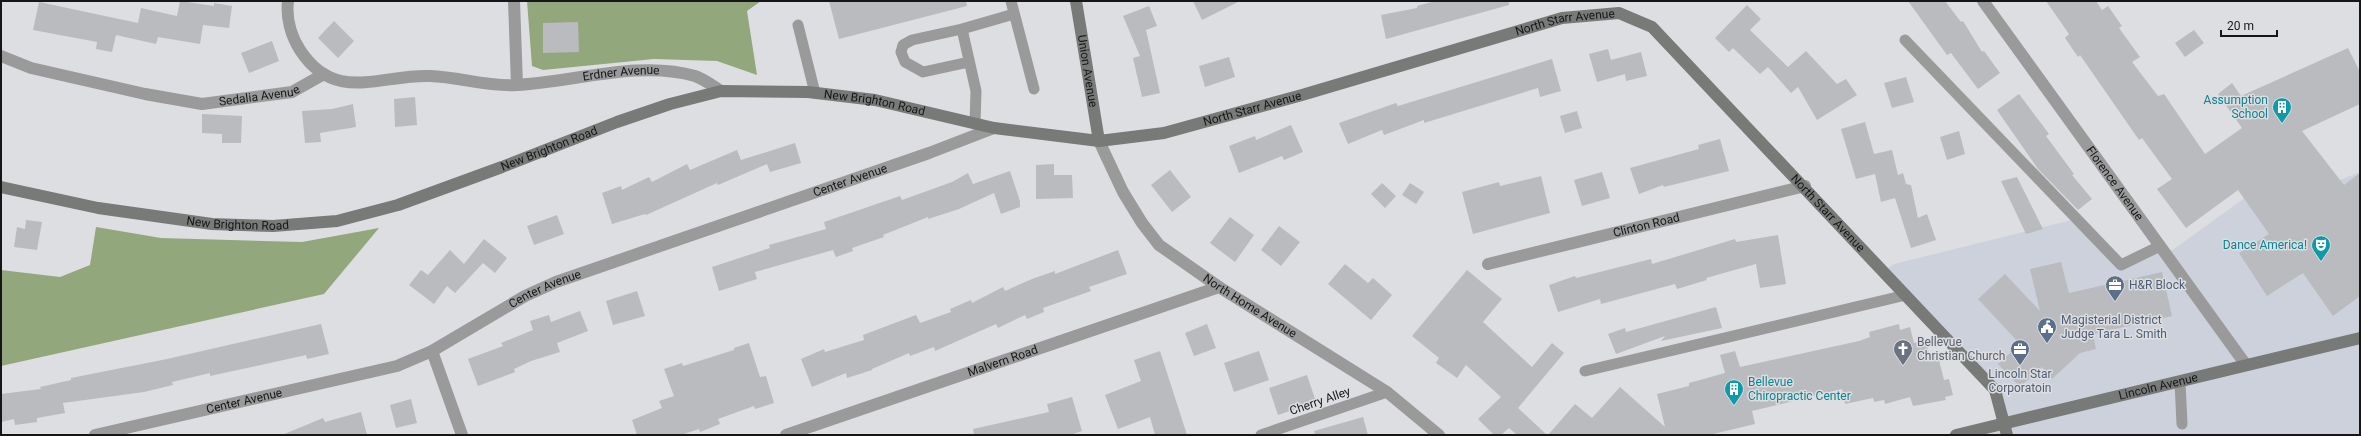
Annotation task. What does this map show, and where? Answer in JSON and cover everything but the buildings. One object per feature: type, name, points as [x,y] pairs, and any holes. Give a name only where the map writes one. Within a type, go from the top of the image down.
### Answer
[{"type":"street","points":[[285,2],[289,22],[297,46],[313,66],[324,74],[343,81],[363,84],[429,76],[488,85],[517,85],[514,1]]},
{"type":"street","name":"Union Avenue","points":[[1076,1],[1098,141]]},
{"type":"street","name":"Florence Avenue","points":[[1983,1],[2246,365]]},
{"type":"street","name":"North Starr Avenue","points":[[1098,141],[1164,133],[1310,93],[1562,18],[1619,13],[1652,27],[1805,186],[1906,294],[1995,390],[2006,429]]},
{"type":"street","name":"Sedalia Avenue","points":[[1,56],[31,68],[145,94],[202,104],[292,92],[324,74]]},
{"type":"street","name":"Erdner Avenue","points":[[517,85],[647,71],[675,72],[696,76],[721,90]]},
{"type":"street","name":"New Brighton Road","points":[[1,187],[98,208],[212,224],[272,226],[337,221],[398,205],[502,168],[617,122],[670,104],[721,90],[815,93],[875,100],[994,128],[1098,141]]},
{"type":"street","name":"Center Avenue","points":[[95,435],[397,366],[432,351],[525,296],[556,282],[899,164],[994,128]]},
{"type":"street","name":"North Home Avenue","points":[[1098,141],[1123,192],[1142,223],[1159,245],[1219,287],[1387,392],[1439,435]]},
{"type":"street","name":"Clinton Road","points":[[1488,264],[1805,186]]},
{"type":"street","name":"Malvern Road","points":[[786,435],[1219,287]]},
{"type":"street","name":"Lincoln Avenue","points":[[1956,435],[2006,429],[2246,365],[2360,338]]},
{"type":"street","points":[[432,351],[462,435]]},
{"type":"lane","points":[[1011,1],[1034,89]]},
{"type":"lane","points":[[969,62],[923,72],[905,62],[901,52],[903,45],[912,40],[962,29],[1014,14]]},
{"type":"lane","points":[[798,26],[815,93]]},
{"type":"lane","points":[[962,29],[976,91],[975,124]]},
{"type":"lane","points":[[1905,40],[2121,266],[2160,246]]},
{"type":"lane","points":[[1585,371],[1906,294]]},
{"type":"lane","points":[[2180,382],[2182,424]]},
{"type":"lane","name":"Cherry Alley","points":[[1262,435],[1387,392]]},
{"type":"shaded area","points":[[2296,161],[2330,184],[2360,172],[2360,435],[1956,435],[2004,424],[1995,390],[1884,271],[1894,264],[2076,219],[2121,265],[2160,246],[2167,254]]},
{"type":"green space","points":[[527,1],[761,1],[747,11],[757,75],[717,61],[654,59],[543,70],[532,66]]},
{"type":"green space","points":[[96,227],[161,238],[302,242],[379,228],[324,294],[1,366],[1,270],[60,277],[90,265]]},
{"type":"place","name":"Assumption School","points":[[2282,124]]},
{"type":"place","name":"Dance America!","points":[[2321,262]]},
{"type":"place","name":"H&R Block","points":[[2115,302]]},
{"type":"place","name":"Magisterial District Judge Tara L. Smith","points":[[2047,344]]},
{"type":"place","name":"Bellevue Christian Church","points":[[1903,366]]},
{"type":"place","name":"Lincoln Star Corporatoin","points":[[2020,366]]},
{"type":"place","name":"Bellevue Chiropractic Center","points":[[1734,406]]}]
